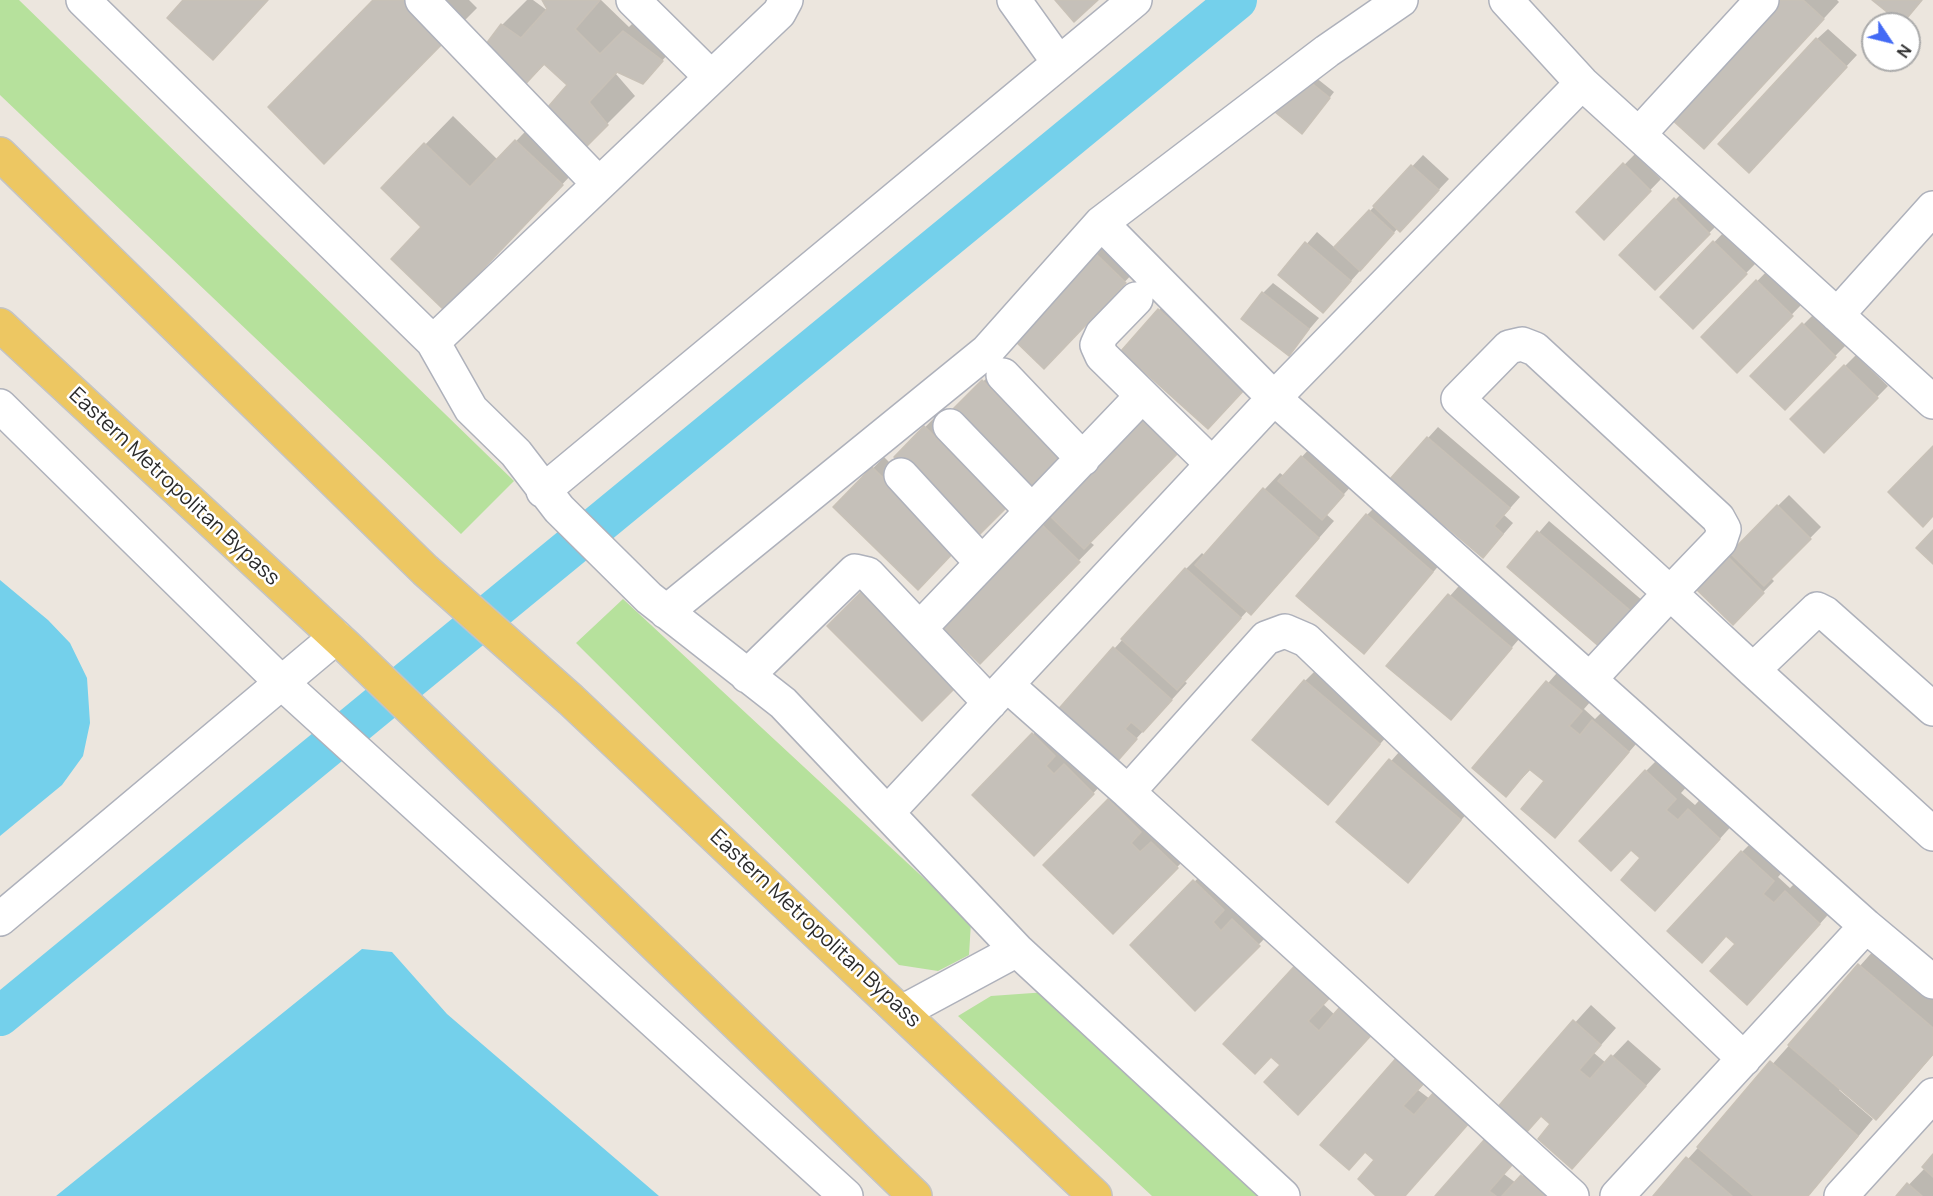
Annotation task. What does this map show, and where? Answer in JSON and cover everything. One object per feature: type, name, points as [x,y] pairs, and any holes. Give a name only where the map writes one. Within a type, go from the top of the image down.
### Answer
[{"type":"main road","name":"Eastern Metropolitan Bypass","points":[[0,154],[425,570],[571,700],[1095,1196]]},
{"type":"main road","name":"Eastern Metropolitan Bypass","points":[[0,325],[342,643],[915,1196]]},
{"type":"street","points":[[83,0],[433,342],[471,409],[516,453],[551,500],[657,605],[783,703],[1017,950],[1283,1196]]},
{"type":"street","points":[[422,0],[598,183]]},
{"type":"street","points":[[633,0],[711,77]]},
{"type":"street","points":[[433,342],[779,13],[786,0]]},
{"type":"street","points":[[1014,0],[1059,63]]},
{"type":"street","points":[[551,500],[1135,0]]},
{"type":"street","points":[[657,605],[987,351],[1101,224],[1327,51],[1401,0]]},
{"type":"street","points":[[1506,0],[1582,83],[1933,402]]},
{"type":"street","points":[[1639,134],[1762,0]]},
{"type":"street","points":[[888,812],[1211,463],[1582,83]]},
{"type":"street","points":[[1837,315],[1933,208]]},
{"type":"street","points":[[1101,224],[1274,398],[1866,927],[1933,982]]},
{"type":"street","points":[[1136,299],[1102,334],[1097,345],[1102,356],[1141,397],[1211,463]]},
{"type":"street","points":[[1590,679],[1670,593],[1719,541],[1724,529],[1718,518],[1535,349],[1522,344],[1509,347],[1458,399],[1670,593],[1753,670],[1933,834]]},
{"type":"street","points":[[1003,375],[1083,459]]},
{"type":"street","points":[[920,628],[1141,397]]},
{"type":"street","points":[[0,406],[283,684],[846,1196]]},
{"type":"street","points":[[950,426],[1032,511]]},
{"type":"street","points":[[901,475],[982,563]]},
{"type":"street","points":[[747,676],[855,571],[868,574],[920,628],[999,694],[1128,792],[1572,1196]]},
{"type":"street","points":[[1753,670],[1817,609],[1825,613],[1933,709]]},
{"type":"street","points":[[1128,792],[1266,638],[1285,632],[1306,640],[1744,1059]]},
{"type":"street","points":[[0,919],[283,684],[342,643]]},
{"type":"street","points":[[1617,1196],[1866,927]]},
{"type":"street","points":[[902,1012],[1017,950]]},
{"type":"street","points":[[1841,1196],[1933,1095]]},
{"type":"green space","points":[[0,0],[19,0],[514,481],[461,534],[0,95]]},
{"type":"green space","points":[[623,599],[971,922],[969,955],[938,971],[899,965],[576,643]]},
{"type":"green space","points":[[1047,992],[1261,1196],[1152,1196],[958,1016],[991,996]]},
{"type":"water","points":[[0,580],[48,620],[70,643],[87,678],[90,723],[83,756],[62,785],[0,836]]},
{"type":"water","points":[[362,949],[392,952],[447,1014],[659,1196],[56,1196]]},
{"type":"building","points":[[183,0],[268,0],[213,60],[167,18]]},
{"type":"building","points":[[373,0],[414,0],[450,36],[324,164],[268,107]]},
{"type":"building","points":[[542,0],[600,0],[575,29],[600,54],[623,31],[663,61],[643,84],[617,72],[589,102],[608,125],[583,150],[548,107],[567,85],[544,64],[519,91],[483,48],[501,24],[521,38],[547,9]]},
{"type":"building","points":[[1055,0],[1098,0],[1074,22]]},
{"type":"building","points":[[1777,0],[1803,0],[1824,19],[1704,149],[1669,117]]},
{"type":"building","points":[[1872,0],[1922,0],[1912,12],[1887,12]]},
{"type":"building","points":[[1816,38],[1847,67],[1749,173],[1718,144]]},
{"type":"building","points":[[1304,77],[1330,98],[1302,134],[1275,112]]},
{"type":"building","points":[[515,140],[563,185],[444,310],[391,259],[421,227],[381,188],[424,143],[470,187]]},
{"type":"building","points":[[1623,163],[1651,191],[1604,240],[1576,212]]},
{"type":"building","points":[[1411,165],[1439,190],[1400,232],[1373,206]]},
{"type":"building","points":[[1674,198],[1710,234],[1655,290],[1619,255]]},
{"type":"building","points":[[1369,210],[1394,233],[1360,271],[1334,247]]},
{"type":"building","points":[[1713,241],[1747,274],[1693,329],[1660,297]]},
{"type":"building","points":[[1305,242],[1351,281],[1323,313],[1278,275]]},
{"type":"building","points":[[1093,251],[1126,283],[1044,369],[1011,337]]},
{"type":"building","points":[[1756,280],[1793,316],[1737,373],[1701,337]]},
{"type":"building","points":[[1262,292],[1309,329],[1289,356],[1241,319]]},
{"type":"building","points":[[1158,309],[1246,388],[1208,429],[1121,351]]},
{"type":"building","points":[[1802,323],[1836,357],[1785,410],[1750,376]]},
{"type":"building","points":[[1844,365],[1878,398],[1824,453],[1790,419]]},
{"type":"building","points":[[982,380],[1060,458],[1028,490],[950,412]]},
{"type":"building","points":[[1142,411],[1181,450],[1084,549],[1045,511]]},
{"type":"building","points":[[924,426],[1007,507],[976,538],[894,457]]},
{"type":"building","points":[[1427,437],[1510,508],[1494,526],[1503,534],[1483,558],[1390,479]]},
{"type":"building","points":[[1933,446],[1933,516],[1923,527],[1888,492]]},
{"type":"building","points":[[1301,456],[1344,495],[1322,520],[1278,481]]},
{"type":"building","points":[[872,467],[956,550],[918,590],[833,507]]},
{"type":"building","points":[[1263,488],[1319,538],[1251,615],[1195,565]]},
{"type":"building","points":[[1777,505],[1811,539],[1764,586],[1730,553]]},
{"type":"building","points":[[1366,514],[1433,572],[1364,654],[1296,596]]},
{"type":"building","points":[[1038,521],[1080,562],[980,664],[938,623]]},
{"type":"building","points":[[1933,530],[1933,564],[1916,548]]},
{"type":"building","points":[[1537,531],[1633,613],[1602,649],[1507,567]]},
{"type":"building","points":[[1726,555],[1764,593],[1733,625],[1695,588]]},
{"type":"building","points":[[1185,568],[1241,618],[1177,690],[1121,639]]},
{"type":"building","points":[[864,589],[959,684],[922,721],[827,626]]},
{"type":"building","points":[[1448,594],[1512,648],[1451,720],[1386,666]]},
{"type":"building","points":[[1113,647],[1172,700],[1143,732],[1131,722],[1125,729],[1137,739],[1114,765],[1055,713]]},
{"type":"building","points":[[1304,680],[1380,744],[1328,805],[1252,740]]},
{"type":"building","points":[[1546,681],[1582,711],[1569,726],[1580,735],[1592,720],[1629,752],[1555,838],[1521,809],[1544,781],[1529,769],[1506,797],[1472,768]]},
{"type":"building","points":[[1032,733],[1055,756],[1046,766],[1054,774],[1064,764],[1094,794],[1034,856],[972,795]]},
{"type":"building","points":[[1389,759],[1461,820],[1408,883],[1336,822]]},
{"type":"building","points":[[1645,770],[1676,799],[1666,810],[1678,820],[1688,809],[1720,839],[1655,911],[1621,880],[1640,858],[1631,850],[1611,871],[1579,841]]},
{"type":"building","points":[[1108,799],[1141,832],[1131,843],[1140,852],[1151,842],[1178,868],[1113,934],[1043,865]]},
{"type":"building","points":[[1741,851],[1774,881],[1763,894],[1774,903],[1785,891],[1820,924],[1747,1005],[1710,971],[1735,944],[1726,936],[1702,963],[1667,931]]},
{"type":"building","points":[[1193,880],[1224,910],[1213,922],[1221,931],[1232,919],[1260,946],[1195,1011],[1130,945]]},
{"type":"building","points":[[1301,959],[1336,991],[1308,1021],[1319,1031],[1346,1000],[1377,1029],[1298,1115],[1264,1082],[1280,1065],[1271,1057],[1255,1074],[1223,1044]]},
{"type":"building","points":[[1858,964],[1933,1028],[1933,1054],[1876,1120],[1788,1045]]},
{"type":"building","points":[[1573,1020],[1601,1045],[1579,1070],[1590,1079],[1611,1055],[1646,1086],[1572,1169],[1538,1139],[1550,1124],[1541,1116],[1525,1134],[1496,1109]]},
{"type":"building","points":[[1398,1056],[1426,1081],[1403,1106],[1414,1115],[1435,1091],[1470,1122],[1405,1196],[1376,1196],[1358,1179],[1374,1160],[1365,1152],[1349,1170],[1320,1145]]},
{"type":"building","points":[[1770,1061],[1858,1136],[1808,1196],[1754,1196],[1697,1147]]},
{"type":"building","points":[[1484,1140],[1512,1165],[1489,1191],[1496,1196],[1435,1196]]},
{"type":"building","points":[[1933,1154],[1933,1177],[1922,1167]]},
{"type":"building","points":[[1686,1157],[1732,1196],[1653,1196]]},
{"type":"building","points":[[1521,1175],[1545,1196],[1502,1196]]},
{"type":"building","points":[[1907,1183],[1922,1196],[1896,1196]]},
{"type":"waterway","points":[[0,1016],[1237,0]]}]
